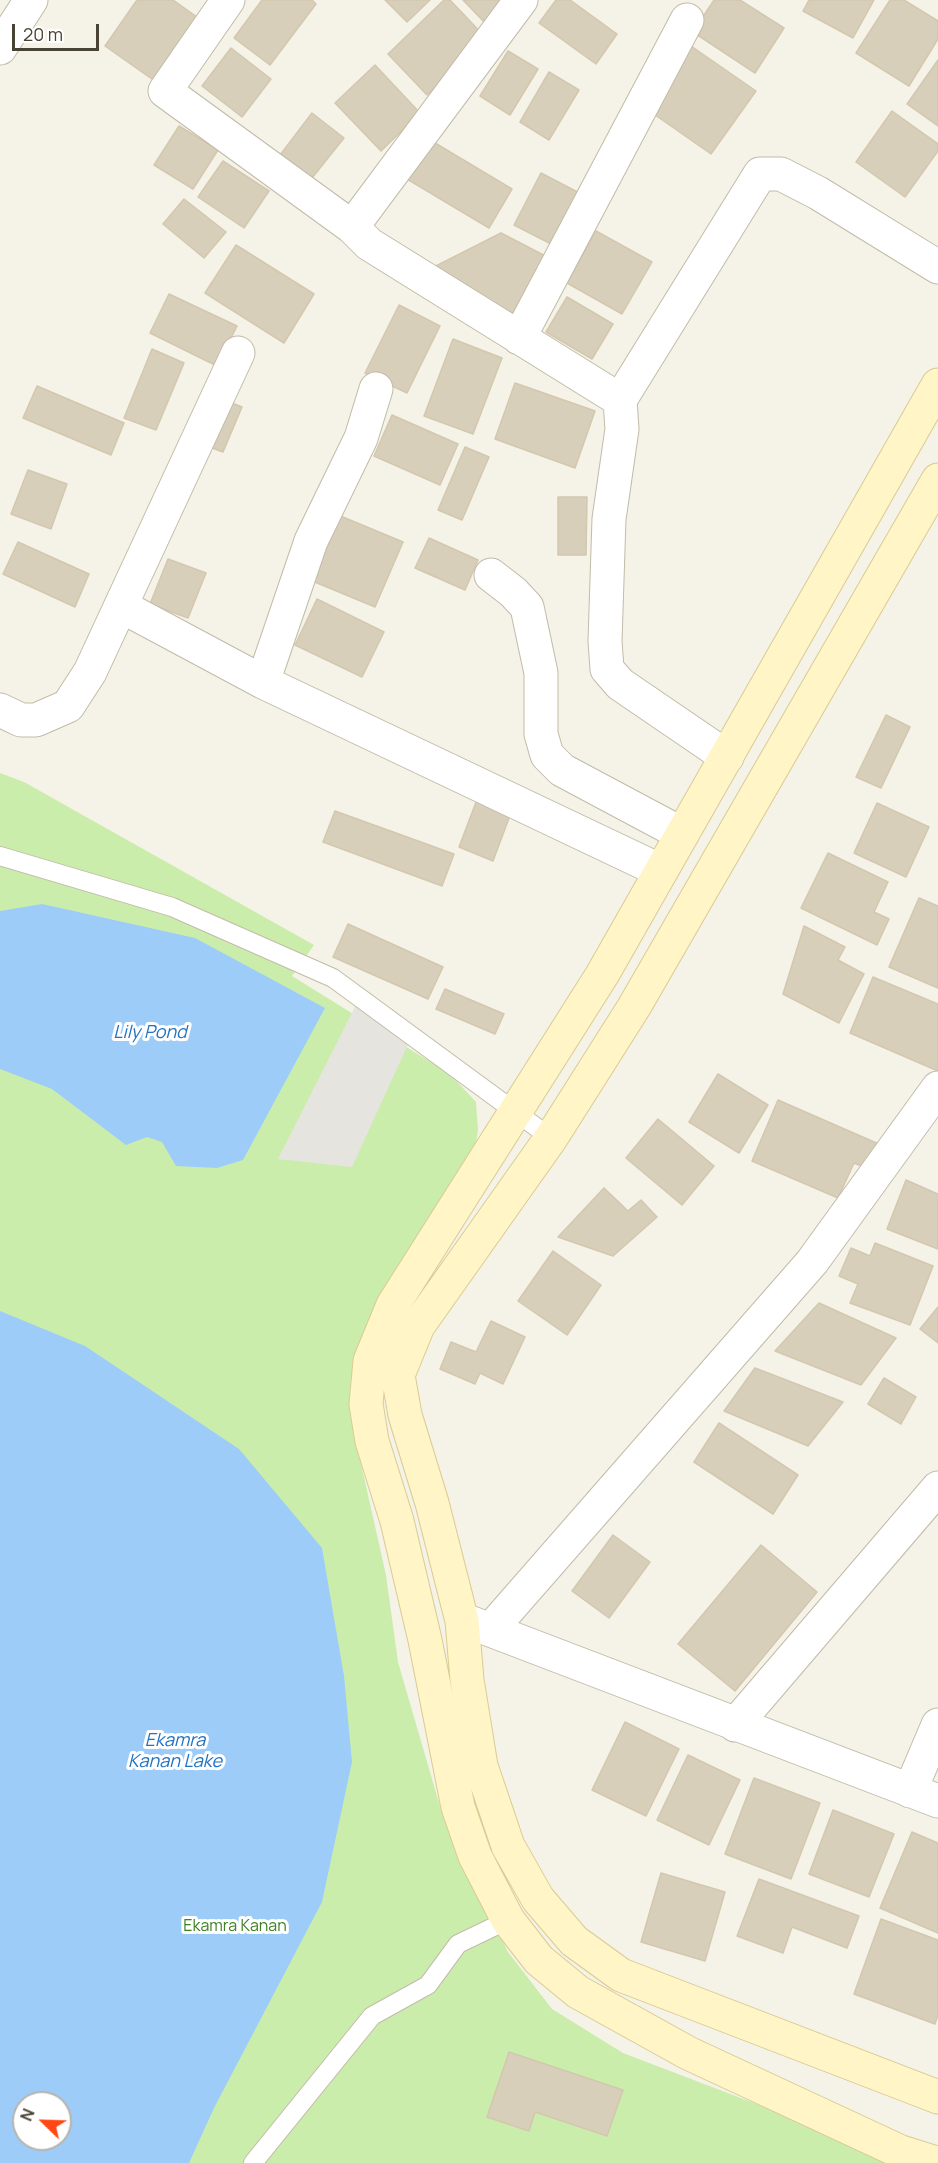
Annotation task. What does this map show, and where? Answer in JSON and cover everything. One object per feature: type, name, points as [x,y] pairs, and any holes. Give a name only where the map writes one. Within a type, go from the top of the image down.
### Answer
[{"type":"street","points":[[0,48],[31,0]]},
{"type":"street","points":[[228,0],[165,91],[352,227],[369,244],[620,400]]},
{"type":"street","points":[[352,227],[521,0]]},
{"type":"street","points":[[519,338],[687,20]]},
{"type":"street","points":[[727,757],[620,684],[607,669],[605,641],[609,519],[622,429],[620,400],[760,174],[781,174],[818,193],[938,267]]},
{"type":"street","points":[[0,710],[21,720],[36,720],[68,706],[90,672],[238,353]]},
{"type":"street","points":[[936,2163],[901,2152],[688,2053],[578,1992],[539,1960],[508,1920],[475,1856],[458,1808],[425,1640],[398,1521],[372,1442],[366,1404],[370,1360],[393,1305],[602,975],[938,385]]},
{"type":"street","points":[[263,682],[311,542],[361,438],[376,389]]},
{"type":"street","points":[[938,480],[634,1007],[551,1138],[418,1326],[398,1375],[405,1415],[432,1503],[477,1624],[476,1734],[481,1767],[508,1846],[538,1899],[574,1941],[621,1975],[938,2097]]},
{"type":"street","points":[[491,575],[513,592],[527,607],[541,673],[541,734],[547,755],[562,770],[682,834]]},
{"type":"street","points":[[121,606],[263,682],[661,871]]},
{"type":"street","points":[[477,1624],[812,1262],[938,1088]]},
{"type":"street","points":[[735,1725],[938,1488]]},
{"type":"street","points":[[477,1624],[924,1796],[938,1725]]},
{"type":"lane","points":[[0,856],[172,907],[333,978],[551,1138]]},
{"type":"lane","points":[[253,2163],[372,2016],[428,1985],[458,1944],[508,1920]]},
{"type":"green space","name":"Ekamra Kanan","points":[[0,773],[24,782],[314,945],[292,976],[450,1074],[476,1102],[478,1129],[473,1165],[425,1270],[357,1446],[386,1575],[398,1662],[441,1810],[508,1952],[552,2009],[623,2053],[911,2163],[0,2163]]},
{"type":"shaded area","points":[[358,1001],[409,1042],[352,1167],[278,1159]]},
{"type":"water","name":"Lily Pond","points":[[42,904],[195,938],[325,1008],[243,1160],[217,1168],[176,1166],[162,1142],[147,1137],[126,1145],[52,1089],[0,1069],[0,911]]},
{"type":"water","name":"Ekamra Kanan Lake","points":[[0,1311],[85,1346],[239,1449],[322,1548],[344,1676],[352,1762],[322,1902],[214,2108],[189,2163],[0,2163]]},
{"type":"building","points":[[137,0],[173,0],[204,22],[159,84],[105,46]]},
{"type":"building","points":[[262,0],[312,0],[316,4],[270,65],[234,38]]},
{"type":"building","points":[[385,0],[430,0],[407,22]]},
{"type":"building","points":[[444,0],[450,0],[486,38],[427,95],[388,54]]},
{"type":"building","points":[[463,0],[511,0],[486,24]]},
{"type":"building","points":[[556,0],[570,0],[617,34],[596,64],[539,23]]},
{"type":"building","points":[[714,0],[740,0],[784,28],[755,73],[693,32]]},
{"type":"building","points":[[809,0],[874,0],[853,38],[803,11]]},
{"type":"building","points":[[890,0],[904,0],[938,21],[938,39],[909,86],[856,53]]},
{"type":"building","points":[[691,46],[756,91],[711,154],[648,110]]},
{"type":"building","points":[[231,48],[271,79],[242,117],[202,86]]},
{"type":"building","points":[[508,51],[538,69],[510,115],[480,96]]},
{"type":"building","points":[[938,60],[938,126],[907,104]]},
{"type":"building","points":[[375,65],[420,113],[381,151],[335,103]]},
{"type":"building","points":[[549,72],[579,90],[549,140],[520,122]]},
{"type":"building","points":[[892,111],[938,144],[938,151],[905,197],[856,162]]},
{"type":"building","points":[[312,113],[344,138],[308,183],[277,159]]},
{"type":"building","points":[[179,126],[218,150],[193,189],[154,165]]},
{"type":"building","points":[[430,140],[512,189],[489,228],[407,179]]},
{"type":"building","points":[[223,161],[269,191],[244,228],[198,197]]},
{"type":"building","points":[[541,173],[587,197],[559,248],[514,225]]},
{"type":"building","points":[[184,199],[226,232],[204,258],[163,224]]},
{"type":"building","points":[[596,231],[652,262],[622,314],[567,283]]},
{"type":"building","points":[[501,233],[555,261],[519,323],[430,269]]},
{"type":"building","points":[[236,245],[314,294],[284,343],[205,293]]},
{"type":"building","points":[[169,294],[237,326],[217,366],[150,333]]},
{"type":"building","points":[[567,297],[613,324],[592,359],[546,332]]},
{"type":"building","points":[[399,305],[440,326],[407,393],[365,373]]},
{"type":"building","points":[[453,339],[502,358],[473,434],[424,416]]},
{"type":"building","points":[[152,349],[184,363],[156,430],[124,418]]},
{"type":"building","points":[[515,383],[595,411],[575,468],[495,439]]},
{"type":"building","points":[[37,386],[124,423],[111,455],[23,418]]},
{"type":"building","points":[[227,401],[242,407],[223,452],[207,446]]},
{"type":"building","points":[[392,415],[458,444],[440,485],[374,456]]},
{"type":"building","points":[[465,447],[489,457],[462,520],[438,510]]},
{"type":"building","points":[[28,470],[67,484],[51,529],[11,514]]},
{"type":"building","points":[[558,497],[587,497],[586,555],[558,555]]},
{"type":"building","points":[[338,515],[403,542],[375,607],[310,580]]},
{"type":"building","points":[[429,538],[478,560],[465,590],[415,568]]},
{"type":"building","points":[[18,542],[89,574],[75,607],[3,574]]},
{"type":"building","points":[[168,559],[206,573],[188,618],[150,604]]},
{"type":"building","points":[[317,599],[384,632],[362,677],[295,645]]},
{"type":"building","points":[[886,715],[910,727],[881,788],[856,777]]},
{"type":"building","points":[[478,797],[512,810],[493,861],[459,847]]},
{"type":"building","points":[[877,803],[929,827],[906,877],[854,853]]},
{"type":"building","points":[[335,811],[454,854],[442,886],[323,842]]},
{"type":"building","points":[[828,853],[888,882],[874,912],[889,919],[877,945],[801,908]]},
{"type":"building","points":[[919,898],[938,906],[938,988],[889,967]]},
{"type":"building","points":[[348,924],[443,967],[428,999],[333,957]]},
{"type":"building","points":[[804,926],[845,947],[838,960],[864,974],[839,1023],[783,994]]},
{"type":"building","points":[[873,977],[938,1004],[938,1071],[850,1033]]},
{"type":"building","points":[[445,989],[504,1014],[495,1034],[436,1009]]},
{"type":"building","points":[[718,1074],[768,1105],[739,1153],[689,1122]]},
{"type":"building","points":[[778,1100],[881,1145],[871,1170],[854,1163],[838,1198],[752,1161]]},
{"type":"building","points":[[658,1119],[714,1166],[682,1205],[626,1158]]},
{"type":"building","points":[[906,1180],[938,1194],[938,1249],[887,1229]]},
{"type":"building","points":[[604,1188],[628,1211],[641,1200],[657,1217],[613,1256],[558,1237]]},
{"type":"building","points":[[875,1243],[933,1266],[910,1325],[850,1303],[858,1284],[839,1276],[851,1248],[870,1256]]},
{"type":"building","points":[[553,1251],[601,1285],[567,1335],[518,1301]]},
{"type":"building","points":[[819,1303],[896,1338],[861,1385],[775,1351]]},
{"type":"building","points":[[938,1307],[938,1343],[920,1329]]},
{"type":"building","points":[[491,1321],[525,1337],[503,1384],[480,1373],[475,1384],[440,1369],[451,1342],[476,1352]]},
{"type":"building","points":[[755,1368],[843,1402],[808,1446],[724,1411]]},
{"type":"building","points":[[884,1378],[916,1397],[901,1424],[868,1404]]},
{"type":"building","points":[[719,1423],[798,1475],[773,1514],[694,1462]]},
{"type":"building","points":[[613,1535],[650,1562],[609,1618],[572,1591]]},
{"type":"building","points":[[761,1545],[817,1592],[735,1691],[678,1644]]},
{"type":"building","points":[[625,1722],[679,1749],[646,1816],[592,1790]]},
{"type":"building","points":[[688,1755],[740,1780],[709,1845],[657,1820]]},
{"type":"building","points":[[754,1778],[820,1803],[791,1879],[725,1854]]},
{"type":"building","points":[[833,1810],[894,1834],[869,1897],[809,1874]]},
{"type":"building","points":[[912,1832],[938,1843],[938,1933],[880,1908]]},
{"type":"building","points":[[661,1873],[725,1892],[705,1961],[641,1942]]},
{"type":"building","points":[[759,1879],[859,1916],[847,1948],[792,1927],[783,1953],[737,1936]]},
{"type":"building","points":[[881,1919],[938,1940],[938,2015],[935,2024],[854,1994]]},
{"type":"building","points":[[509,2052],[623,2090],[607,2136],[535,2112],[529,2131],[487,2117]]}]
